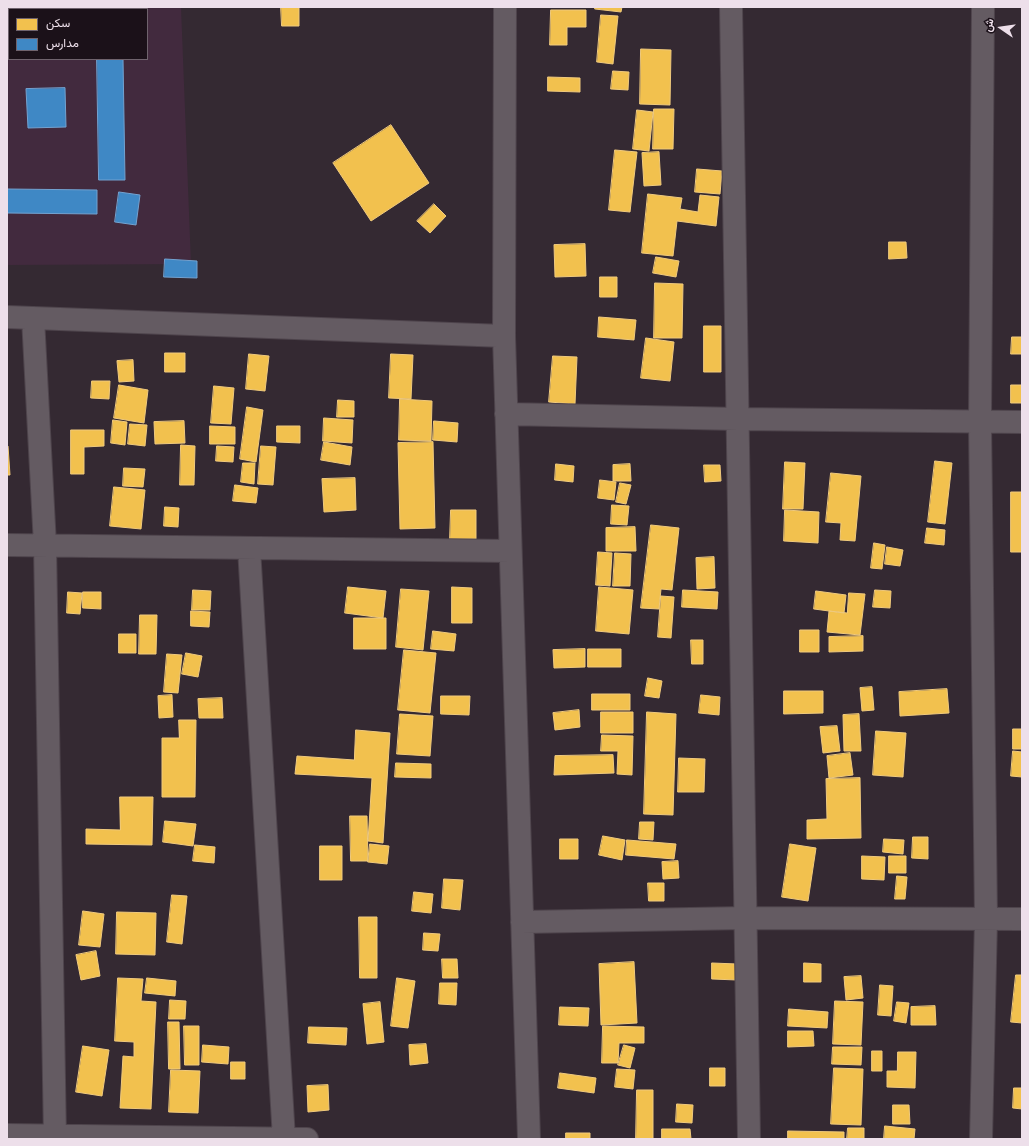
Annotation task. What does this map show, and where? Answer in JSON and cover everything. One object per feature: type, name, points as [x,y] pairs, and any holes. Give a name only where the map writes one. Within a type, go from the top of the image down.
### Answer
[{"type":"street","points":[[505,7],[504,336],[529,1139]]},
{"type":"street","points":[[731,7],[749,1139]]},
{"type":"street","points":[[981,1139],[986,919],[980,422],[983,7]]},
{"type":"street","points":[[7,317],[504,336]]},
{"type":"street","points":[[33,318],[45,545],[55,1137]]},
{"type":"street","points":[[506,414],[738,420],[1022,422]]},
{"type":"street","points":[[7,545],[510,551]]},
{"type":"street","points":[[248,548],[284,1139]]},
{"type":"street","points":[[522,922],[746,918],[1022,919]]},
{"type":"street","points":[[7,1136],[307,1139]]},
{"type":"shaded area","points":[[7,7],[181,7],[191,264],[7,265]]},
{"type":"building: سكن","points":[[281,7],[299,7],[299,26],[282,26]]},
{"type":"building: سكن","points":[[595,7],[622,7],[621,12],[595,9]]},
{"type":"building: سكن","points":[[551,10],[586,10],[586,27],[567,27],[567,45],[550,45]]},
{"type":"building: سكن","points":[[601,15],[618,16],[613,64],[597,62]]},
{"type":"building: سكن","points":[[641,49],[671,50],[670,105],[640,104]]},
{"type":"building: سكن","points":[[613,71],[629,72],[628,90],[611,89]]},
{"type":"building: سكن","points":[[548,77],[580,78],[580,92],[548,91]]},
{"type":"building: سكن","points":[[654,109],[674,109],[673,149],[653,149]]},
{"type":"building: سكن","points":[[637,110],[653,112],[649,151],[633,149]]},
{"type":"building: سكن","points":[[391,125],[429,183],[371,221],[333,163]]},
{"type":"building: سكن","points":[[615,150],[637,152],[630,212],[609,210]]},
{"type":"building: سكن","points":[[659,152],[661,185],[644,186],[642,153]]},
{"type":"building: سكن","points":[[697,169],[722,171],[720,194],[695,192]]},
{"type":"building: سكن","points":[[648,194],[682,198],[680,209],[698,212],[700,195],[719,197],[716,226],[677,221],[673,256],[642,253]]},
{"type":"building: سكن","points":[[434,204],[446,216],[430,233],[417,221]]},
{"type":"building: سكن","points":[[889,242],[906,242],[907,258],[889,259]]},
{"type":"building: سكن","points":[[585,244],[586,276],[555,277],[554,245]]},
{"type":"building: سكن","points":[[656,257],[679,261],[676,277],[653,273]]},
{"type":"building: سكن","points":[[600,277],[617,277],[617,297],[600,297]]},
{"type":"building: سكن","points":[[655,283],[683,284],[682,338],[654,338]]},
{"type":"building: سكن","points":[[599,317],[636,320],[634,340],[598,337]]},
{"type":"building: سكن","points":[[704,326],[721,326],[721,372],[704,372]]},
{"type":"building: سكن","points":[[1012,337],[1022,337],[1022,354],[1011,354]]},
{"type":"building: سكن","points":[[646,338],[674,342],[670,381],[641,378]]},
{"type":"building: سكن","points":[[165,353],[185,353],[185,372],[165,372]]},
{"type":"building: سكن","points":[[249,354],[269,356],[265,391],[246,389]]},
{"type":"building: سكن","points":[[391,354],[413,355],[411,399],[389,398]]},
{"type":"building: سكن","points":[[553,356],[577,357],[575,404],[549,402]]},
{"type":"building: سكن","points":[[133,360],[134,381],[119,382],[117,361]]},
{"type":"building: سكن","points":[[92,381],[110,381],[109,399],[91,398]]},
{"type":"building: سكن","points":[[119,385],[148,390],[144,423],[114,418]]},
{"type":"building: سكن","points":[[1011,385],[1022,385],[1022,403],[1011,403]]},
{"type":"building: سكن","points":[[214,386],[234,388],[231,424],[211,423]]},
{"type":"building: سكن","points":[[400,399],[432,401],[431,441],[399,440]]},
{"type":"building: سكن","points":[[338,400],[354,401],[354,417],[337,417]]},
{"type":"building: سكن","points":[[247,407],[263,410],[256,462],[240,459]]},
{"type":"building: سكن","points":[[324,418],[353,420],[352,443],[323,441]]},
{"type":"building: سكن","points":[[113,420],[127,422],[125,445],[111,443]]},
{"type":"building: سكن","points":[[184,421],[185,443],[155,444],[154,422]]},
{"type":"building: سكن","points":[[434,421],[458,423],[457,442],[433,440]]},
{"type":"building: سكن","points":[[130,424],[147,425],[145,446],[128,444]]},
{"type":"building: سكن","points":[[210,426],[235,427],[235,444],[210,444]]},
{"type":"building: سكن","points":[[277,426],[300,426],[300,443],[277,442]]},
{"type":"building: سكن","points":[[71,430],[104,430],[104,446],[84,447],[84,474],[71,474]]},
{"type":"building: سكن","points":[[324,442],[352,447],[350,465],[321,460]]},
{"type":"building: سكن","points":[[433,442],[435,528],[400,529],[398,443]]},
{"type":"building: سكن","points":[[181,445],[195,446],[194,485],[180,485]]},
{"type":"building: سكن","points":[[8,446],[10,475],[7,475]]},
{"type":"building: سكن","points":[[217,446],[234,447],[233,462],[216,461]]},
{"type":"building: سكن","points":[[261,446],[276,447],[273,485],[258,484]]},
{"type":"building: سكن","points":[[935,461],[952,463],[945,524],[928,522]]},
{"type":"building: سكن","points":[[785,462],[805,463],[803,509],[783,509]]},
{"type":"building: سكن","points":[[243,463],[255,463],[254,484],[241,482]]},
{"type":"building: سكن","points":[[556,464],[574,466],[573,482],[555,480]]},
{"type":"building: سكن","points":[[630,464],[631,481],[613,481],[613,465]]},
{"type":"building: سكن","points":[[704,465],[720,465],[721,481],[705,482]]},
{"type":"building: سكن","points":[[124,468],[145,469],[143,487],[123,486]]},
{"type":"building: سكن","points":[[831,473],[861,476],[855,541],[840,540],[841,523],[826,522]]},
{"type":"building: سكن","points":[[355,478],[356,510],[324,512],[322,479]]},
{"type":"building: سكن","points":[[600,480],[616,482],[614,500],[598,498]]},
{"type":"building: سكن","points":[[620,483],[631,485],[626,504],[616,502]]},
{"type":"building: سكن","points":[[235,485],[258,488],[256,503],[233,501]]},
{"type":"building: سكن","points":[[114,487],[145,490],[141,529],[110,526]]},
{"type":"building: سكن","points":[[1011,492],[1022,492],[1022,552],[1011,552]]},
{"type":"building: سكن","points":[[612,505],[629,506],[627,525],[611,524]]},
{"type":"building: سكن","points":[[165,507],[179,508],[178,527],[164,526]]},
{"type":"building: سكن","points":[[451,510],[476,510],[476,539],[450,539]]},
{"type":"building: سكن","points":[[785,510],[819,512],[818,543],[784,541]]},
{"type":"building: سكن","points":[[651,525],[679,528],[672,590],[661,589],[659,609],[641,608]]},
{"type":"building: سكن","points":[[635,527],[636,551],[606,551],[606,528]]},
{"type":"building: سكن","points":[[927,528],[945,530],[944,545],[925,543]]},
{"type":"building: سكن","points":[[874,543],[885,545],[882,569],[871,568]]},
{"type":"building: سكن","points":[[887,547],[903,550],[900,566],[885,564]]},
{"type":"building: سكن","points":[[598,552],[612,553],[610,586],[596,585]]},
{"type":"building: سكن","points":[[615,553],[631,554],[630,586],[613,586]]},
{"type":"building: سكن","points":[[714,557],[715,588],[697,589],[696,558]]},
{"type":"building: سكن","points":[[348,587],[386,591],[383,618],[345,613]]},
{"type":"building: سكن","points":[[452,587],[472,588],[472,623],[452,623]]},
{"type":"building: سكن","points":[[599,587],[633,590],[629,634],[596,631]]},
{"type":"building: سكن","points":[[401,589],[429,591],[423,650],[396,647]]},
{"type":"building: سكن","points":[[193,590],[211,591],[210,610],[192,610]]},
{"type":"building: سكن","points":[[683,590],[718,592],[717,609],[682,607]]},
{"type":"building: سكن","points":[[875,590],[891,591],[890,608],[873,607]]},
{"type":"building: سكن","points":[[816,591],[846,595],[844,613],[814,609]]},
{"type":"building: سكن","points":[[68,592],[82,593],[80,614],[67,613]]},
{"type":"building: سكن","points":[[83,592],[101,592],[101,609],[83,608]]},
{"type":"building: سكن","points":[[849,593],[865,594],[860,635],[827,632],[829,611],[847,613]]},
{"type":"building: سكن","points":[[661,596],[674,597],[671,638],[658,637]]},
{"type":"building: سكن","points":[[191,611],[210,612],[209,627],[191,626]]},
{"type":"building: سكن","points":[[140,615],[157,615],[156,654],[139,654]]},
{"type":"building: سكن","points":[[354,618],[386,618],[386,649],[354,649]]},
{"type":"building: سكن","points":[[800,630],[819,630],[819,652],[800,652]]},
{"type":"building: سكن","points":[[433,631],[456,634],[454,651],[431,649]]},
{"type":"building: سكن","points":[[119,634],[136,634],[136,653],[119,653]]},
{"type":"building: سكن","points":[[863,636],[863,651],[829,652],[829,637]]},
{"type":"building: سكن","points":[[691,640],[703,640],[703,664],[692,664]]},
{"type":"building: سكن","points":[[585,649],[585,667],[554,668],[553,650]]},
{"type":"building: سكن","points":[[588,649],[621,649],[621,667],[588,667]]},
{"type":"building: سكن","points":[[404,650],[436,653],[430,713],[398,710]]},
{"type":"building: سكن","points":[[186,653],[202,656],[198,677],[182,674]]},
{"type":"building: سكن","points":[[167,654],[182,655],[178,693],[164,692]]},
{"type":"building: سكن","points":[[648,678],[662,681],[659,698],[645,696]]},
{"type":"building: سكن","points":[[872,687],[874,710],[862,711],[860,688]]},
{"type":"building: سكن","points":[[947,689],[949,713],[900,716],[899,692]]},
{"type":"building: سكن","points":[[784,691],[823,691],[823,713],[784,714]]},
{"type":"building: سكن","points":[[592,694],[630,694],[630,710],[592,710]]},
{"type":"building: سكن","points":[[172,695],[173,717],[159,718],[158,696]]},
{"type":"building: سكن","points":[[701,695],[720,697],[719,715],[699,713]]},
{"type":"building: سكن","points":[[441,696],[470,696],[469,715],[441,714]]},
{"type":"building: سكن","points":[[222,698],[223,718],[199,718],[198,699]]},
{"type":"building: سكن","points":[[579,710],[580,727],[555,730],[553,713]]},
{"type":"building: سكن","points":[[601,712],[633,712],[633,733],[601,733]]},
{"type":"building: سكن","points":[[647,712],[676,714],[673,815],[644,814]]},
{"type":"building: سكن","points":[[400,714],[433,716],[430,756],[397,754]]},
{"type":"building: سكن","points":[[859,714],[861,751],[844,751],[843,715]]},
{"type":"building: سكن","points":[[179,720],[196,720],[195,797],[162,797],[162,738],[179,738]]},
{"type":"building: سكن","points":[[837,726],[840,751],[823,753],[820,727]]},
{"type":"building: سكن","points":[[1013,729],[1022,729],[1022,749],[1013,749]]},
{"type":"building: سكن","points":[[356,730],[390,733],[383,843],[368,841],[372,778],[295,774],[297,756],[354,760]]},
{"type":"building: سكن","points":[[876,731],[906,733],[903,777],[873,775]]},
{"type":"building: سكن","points":[[602,735],[633,736],[632,775],[617,774],[618,751],[601,751]]},
{"type":"building: سكن","points":[[1013,751],[1022,752],[1022,777],[1011,776]]},
{"type":"building: سكن","points":[[850,753],[853,775],[829,778],[827,756]]},
{"type":"building: سكن","points":[[613,755],[614,773],[554,775],[555,756]]},
{"type":"building: سكن","points":[[679,758],[705,759],[704,792],[678,792]]},
{"type":"building: سكن","points":[[396,763],[431,764],[431,778],[395,777]]},
{"type":"building: سكن","points":[[860,778],[861,838],[807,839],[807,820],[827,819],[826,779]]},
{"type":"building: سكن","points":[[120,797],[153,797],[152,845],[86,844],[86,829],[120,830]]},
{"type":"building: سكن","points":[[350,816],[367,816],[368,861],[351,861]]},
{"type":"building: سكن","points":[[165,821],[196,824],[193,846],[163,842]]},
{"type":"building: سكن","points":[[640,822],[654,822],[653,840],[639,839]]},
{"type":"building: سكن","points":[[603,836],[625,840],[622,860],[599,855]]},
{"type":"building: سكن","points":[[913,837],[928,837],[928,859],[912,858]]},
{"type":"building: سكن","points":[[560,839],[578,839],[578,859],[560,859]]},
{"type":"building: سكن","points":[[884,839],[904,840],[903,854],[883,852]]},
{"type":"building: سكن","points":[[627,840],[676,844],[674,859],[626,855]]},
{"type":"building: سكن","points":[[370,844],[389,846],[387,864],[368,862]]},
{"type":"building: سكن","points":[[790,844],[816,848],[808,901],[782,897]]},
{"type":"building: سكن","points":[[195,845],[215,847],[214,863],[193,861]]},
{"type":"building: سكن","points":[[320,846],[342,846],[342,880],[320,880]]},
{"type":"building: سكن","points":[[862,856],[885,857],[884,880],[862,879]]},
{"type":"building: سكن","points":[[889,856],[906,856],[906,873],[889,873]]},
{"type":"building: سكن","points":[[678,861],[679,878],[663,879],[662,862]]},
{"type":"building: سكن","points":[[897,876],[907,877],[905,899],[895,899]]},
{"type":"building: سكن","points":[[444,879],[463,880],[460,910],[442,908]]},
{"type":"building: سكن","points":[[648,883],[664,883],[664,901],[649,901]]},
{"type":"building: سكن","points":[[414,892],[433,894],[431,913],[412,911]]},
{"type":"building: سكن","points":[[172,895],[187,896],[182,944],[167,942]]},
{"type":"building: سكن","points":[[83,911],[104,914],[100,947],[79,945]]},
{"type":"building: سكن","points":[[117,912],[156,913],[155,955],[116,954]]},
{"type":"building: سكن","points":[[359,917],[377,917],[377,978],[360,978]]},
{"type":"building: سكن","points":[[424,933],[440,934],[438,951],[423,950]]},
{"type":"building: سكن","points":[[96,951],[100,976],[81,980],[76,955]]},
{"type":"building: سكن","points":[[442,959],[457,959],[458,978],[443,978]]},
{"type":"building: سكن","points":[[634,962],[637,1023],[601,1025],[599,964]]},
{"type":"building: سكن","points":[[712,963],[737,964],[737,980],[712,979]]},
{"type":"building: سكن","points":[[804,963],[821,964],[821,982],[804,982]]},
{"type":"building: سكن","points":[[1016,975],[1022,975],[1022,1023],[1011,1022]]},
{"type":"building: سكن","points":[[861,976],[863,998],[846,1000],[844,977]]},
{"type":"building: سكن","points":[[118,978],[143,979],[141,1001],[156,1002],[151,1109],[120,1108],[123,1056],[134,1057],[134,1042],[115,1041]]},
{"type":"building: سكن","points":[[147,978],[176,981],[175,996],[145,993]]},
{"type":"building: سكن","points":[[397,978],[415,981],[408,1028],[391,1026]]},
{"type":"building: سكن","points":[[440,983],[457,983],[456,1005],[439,1004]]},
{"type":"building: سكن","points":[[880,985],[893,986],[891,1016],[878,1015]]},
{"type":"building: سكن","points":[[170,1000],[186,1001],[185,1019],[169,1019]]},
{"type":"building: سكن","points":[[835,1001],[863,1002],[861,1045],[833,1044]]},
{"type":"building: سكن","points":[[380,1002],[384,1042],[367,1044],[363,1004]]},
{"type":"building: سكن","points":[[897,1002],[909,1003],[906,1023],[894,1021]]},
{"type":"building: سكن","points":[[935,1006],[936,1025],[911,1025],[911,1007]]},
{"type":"building: سكن","points":[[560,1007],[589,1008],[588,1026],[559,1025]]},
{"type":"building: سكن","points":[[789,1009],[828,1012],[827,1028],[788,1026]]},
{"type":"building: سكن","points":[[168,1022],[179,1022],[180,1069],[169,1069]]},
{"type":"building: سكن","points":[[184,1026],[199,1026],[199,1065],[185,1065]]},
{"type":"building: سكن","points":[[603,1026],[644,1027],[644,1043],[619,1043],[618,1063],[602,1063]]},
{"type":"building: سكن","points":[[309,1027],[347,1028],[346,1045],[308,1043]]},
{"type":"building: سكن","points":[[788,1031],[813,1031],[814,1046],[788,1047]]},
{"type":"building: سكن","points":[[426,1044],[428,1063],[410,1065],[409,1045]]},
{"type":"building: سكن","points":[[203,1045],[229,1047],[228,1064],[202,1062]]},
{"type":"building: سكن","points":[[624,1045],[635,1048],[630,1068],[618,1065]]},
{"type":"building: سكن","points":[[83,1046],[109,1050],[102,1096],[76,1092]]},
{"type":"building: سكن","points":[[833,1047],[862,1047],[861,1065],[832,1064]]},
{"type":"building: سكن","points":[[872,1051],[882,1051],[882,1071],[872,1071]]},
{"type":"building: سكن","points":[[898,1052],[916,1052],[915,1088],[887,1087],[887,1071],[897,1071]]},
{"type":"building: سكن","points":[[231,1062],[245,1062],[245,1079],[231,1079]]},
{"type":"building: سكن","points":[[710,1068],[725,1068],[725,1086],[710,1086]]},
{"type":"building: سكن","points":[[834,1068],[863,1069],[861,1125],[831,1124]]},
{"type":"building: سكن","points":[[617,1069],[635,1070],[633,1089],[615,1087]]},
{"type":"building: سكن","points":[[171,1070],[200,1071],[198,1113],[169,1112]]},
{"type":"building: سكن","points":[[560,1073],[596,1078],[594,1093],[558,1088]]},
{"type":"building: سكن","points":[[328,1085],[329,1110],[308,1112],[307,1086]]},
{"type":"building: سكن","points":[[1014,1088],[1022,1088],[1022,1109],[1013,1108]]},
{"type":"building: سكن","points":[[637,1090],[653,1090],[653,1139],[636,1139]]},
{"type":"building: سكن","points":[[677,1104],[693,1105],[692,1123],[676,1122]]},
{"type":"building: سكن","points":[[893,1105],[909,1105],[910,1124],[893,1124]]},
{"type":"building: سكن","points":[[885,1126],[915,1129],[914,1139],[884,1139]]},
{"type":"building: سكن","points":[[848,1128],[864,1128],[864,1139],[847,1139]]},
{"type":"building: سكن","points":[[662,1129],[690,1129],[691,1139],[662,1139]]},
{"type":"building: سكن","points":[[788,1131],[844,1132],[844,1139],[788,1139]]},
{"type":"building: سكن","points":[[566,1133],[590,1133],[590,1139],[566,1139]]},
{"type":"building: مدارس","points":[[96,7],[122,7],[122,8]]},
{"type":"building: مدارس","points":[[97,60],[123,60],[125,180],[99,180]]},
{"type":"building: مدارس","points":[[65,88],[66,127],[28,128],[26,89]]},
{"type":"building: مدارس","points":[[7,189],[97,190],[97,214],[7,213]]},
{"type":"building: مدارس","points":[[119,192],[140,195],[136,225],[115,222]]},
{"type":"building: مدارس","points":[[165,259],[197,261],[197,278],[164,277]]}]
